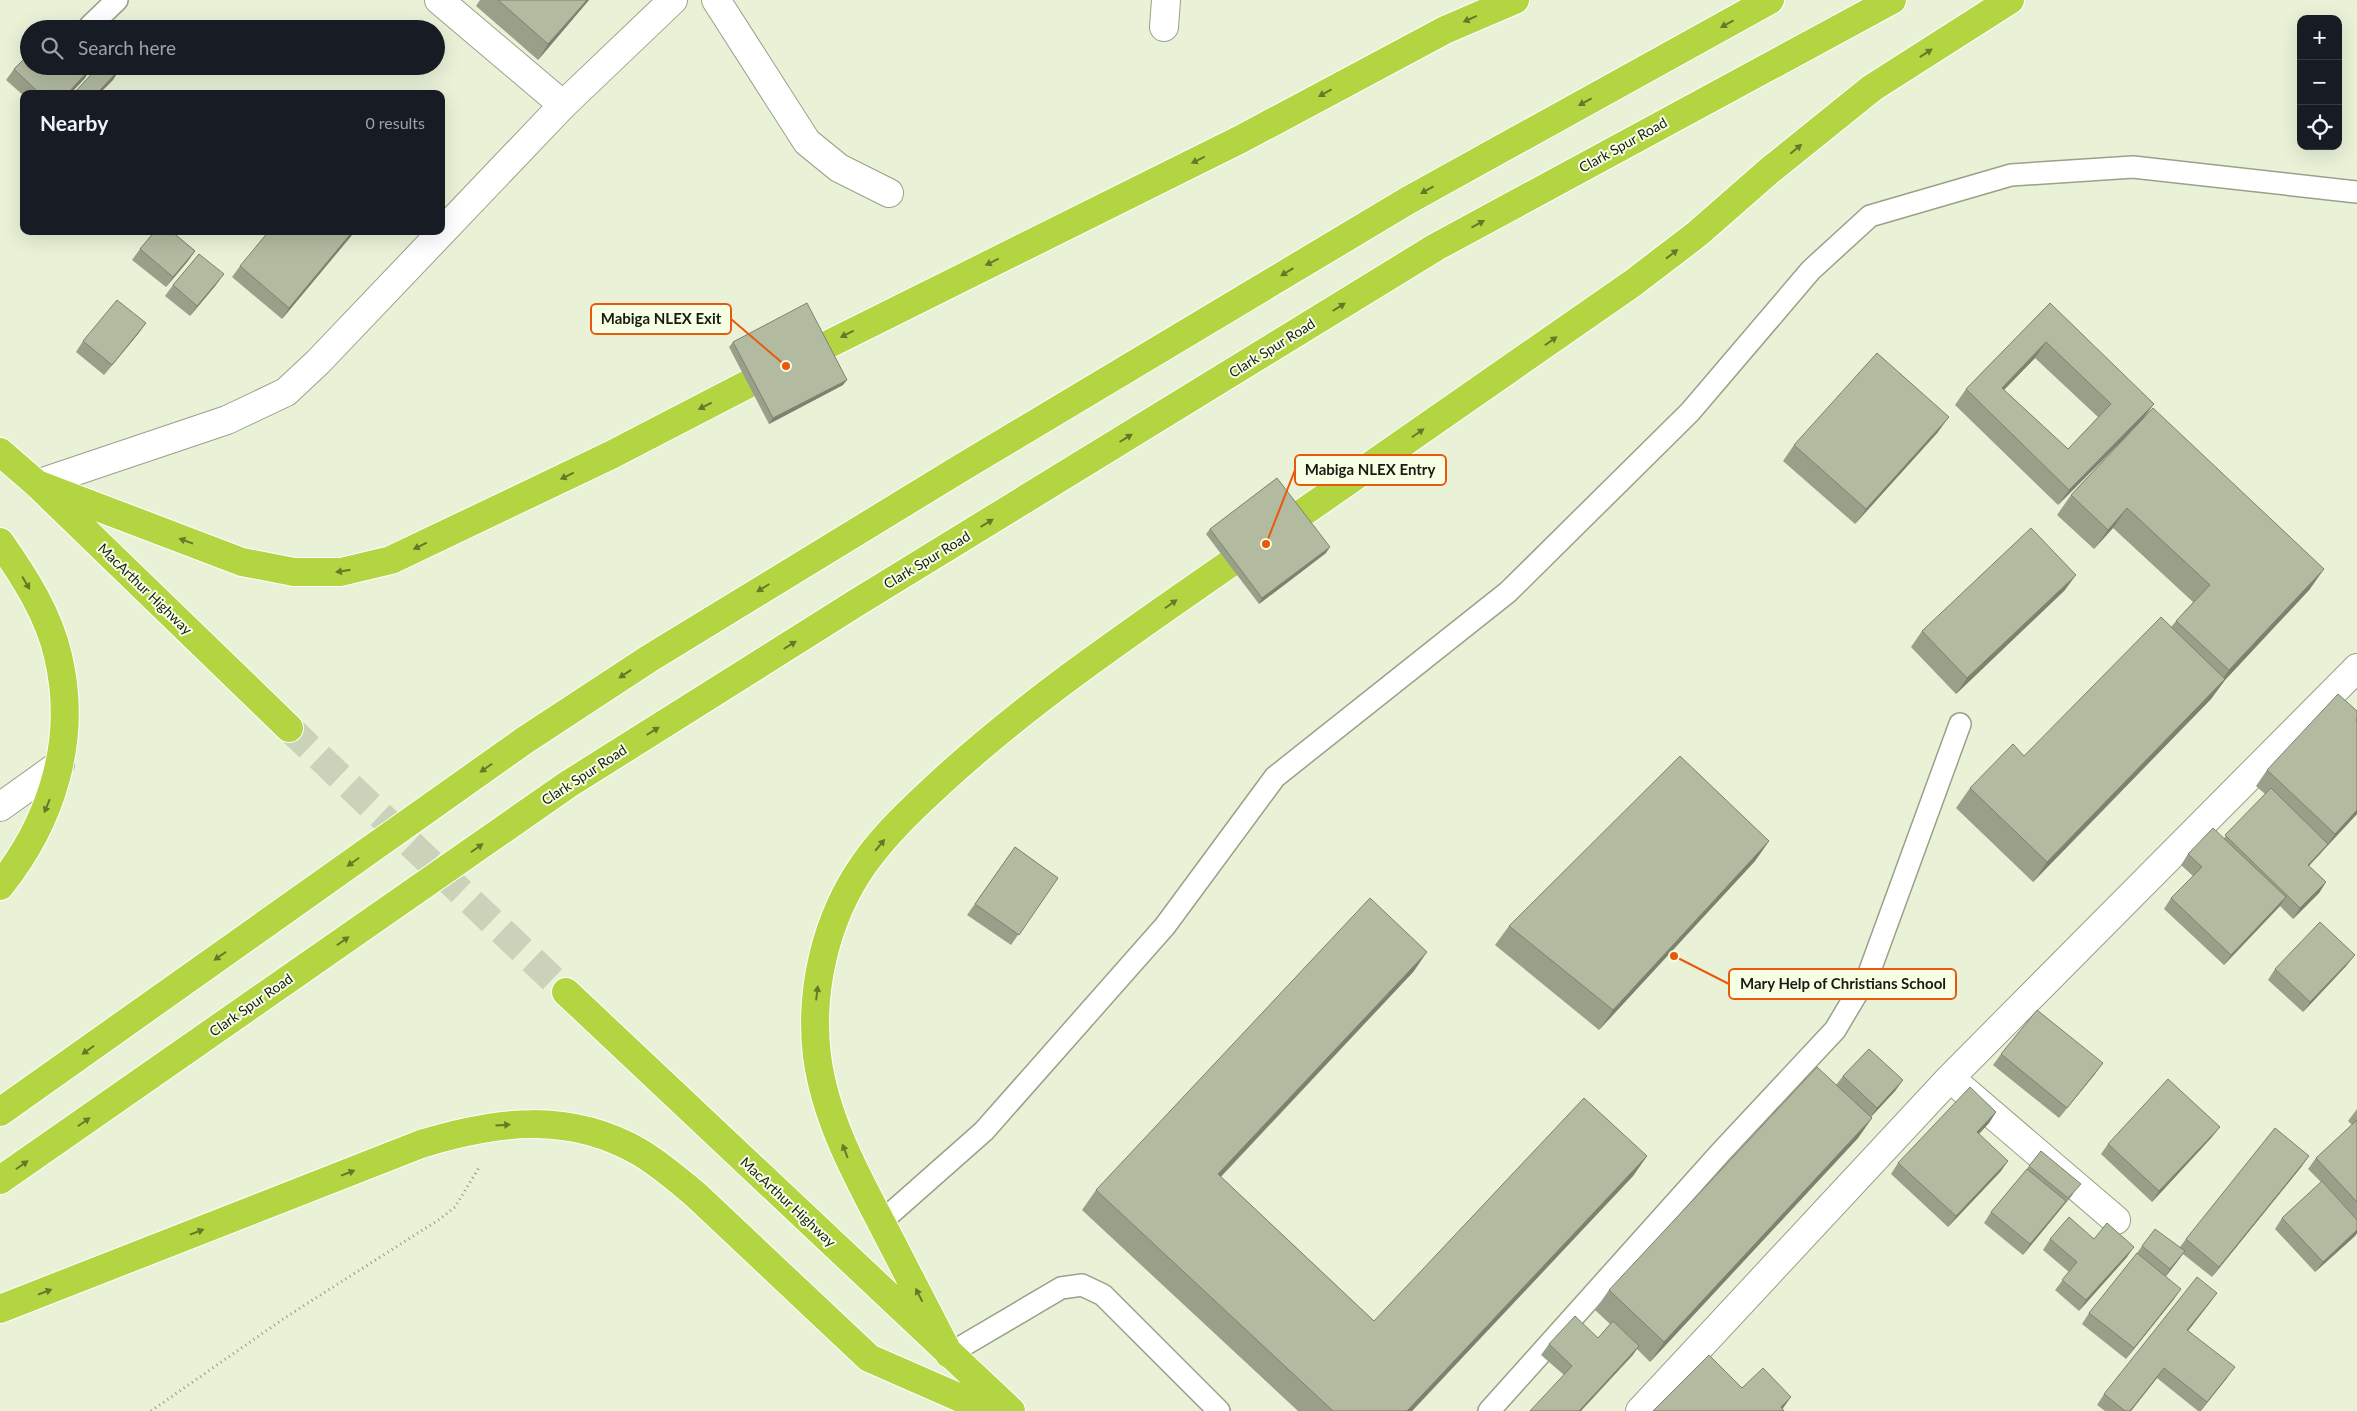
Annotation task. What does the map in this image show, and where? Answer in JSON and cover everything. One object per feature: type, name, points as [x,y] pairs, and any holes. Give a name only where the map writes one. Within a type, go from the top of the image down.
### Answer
[{"type":"highway","points":[[823,347],[1241,138],[1445,30],[1515,0]]},
{"type":"highway","points":[[0,1112],[525,740],[650,658],[961,468],[1407,201],[1770,0]]},
{"type":"highway","name":"Clark Spur Road","points":[[0,1180],[567,785],[856,603],[1436,247],[1892,0]]},
{"type":"highway","points":[[1298,516],[1633,284],[1697,234],[1791,153],[1872,88],[2010,0]]},
{"type":"highway","points":[[37,484],[242,562],[294,572],[341,572],[391,560],[611,455],[748,384]]},
{"type":"highway","name":"MacArthur Highway","points":[[0,452],[37,484],[289,728]]},
{"type":"highway","points":[[0,542],[29,587],[58,654],[64,683],[66,722],[60,764],[48,804],[30,843],[0,886]]},
{"type":"highway","points":[[949,1354],[852,1170],[832,1117],[817,1056],[815,1007],[822,957],[840,906],[864,864],[901,820],[968,757],[1055,688],[1229,564]]},
{"type":"highway","name":"MacArthur Highway","points":[[566,992],[1011,1411]]},
{"type":"highway","points":[[0,1310],[422,1144],[463,1132],[494,1126],[535,1124],[573,1128],[610,1139],[640,1152],[696,1195],[869,1358],[990,1411]]},
{"type":"street","points":[[439,0],[564,105]]},
{"type":"street","points":[[445,229],[564,105],[673,0]]},
{"type":"street","points":[[716,0],[807,142],[839,168],[889,193]]},
{"type":"street","points":[[1164,27],[1166,0]]},
{"type":"street","points":[[37,484],[227,420],[286,392],[318,362],[440,235]]},
{"type":"street","points":[[1640,1411],[1950,1078],[2334,705],[2357,668]]},
{"type":"street","points":[[0,807],[60,764]]},
{"type":"street","points":[[1950,1078],[2116,1220]]},
{"type":"lane","points":[[96,20],[117,0]]},
{"type":"lane","points":[[881,1222],[984,1131],[1165,926],[1275,777],[1508,592],[1690,412],[1811,270],[1870,216],[2011,176],[2134,167],[2357,192]]},
{"type":"lane","points":[[1490,1411],[1721,1152],[1835,1030],[1869,974],[1960,724]]},
{"type":"lane","points":[[949,1354],[1031,1308],[1061,1288],[1082,1285],[1103,1295],[1219,1411]]},
{"type":"path","points":[[151,1411],[286,1317],[414,1237],[455,1207],[480,1166],[494,1126]]},
{"type":"building","points":[[498,0],[587,0],[548,44]]},
{"type":"building","points":[[20,63],[20,75],[14,69]]},
{"type":"building","points":[[20,75],[85,75],[71,90],[36,90]]},
{"type":"building","points":[[91,75],[114,75],[100,90],[77,90]]},
{"type":"building","points":[[152,235],[176,235],[195,251],[173,277],[140,249]]},
{"type":"building","points":[[266,235],[350,235],[289,308],[240,266]]},
{"type":"building","points":[[199,254],[224,274],[197,306],[173,285]]},
{"type":"building","points":[[117,300],[146,323],[112,365],[83,341]]},
{"type":"building","points":[[807,303],[847,380],[773,418],[733,342]]},
{"type":"building","points":[[2050,303],[2154,404],[2069,490],[1966,389]],"holes":[[[2046,342],[2111,404],[2068,449],[2002,388]]]},
{"type":"building","points":[[1877,353],[1949,417],[1866,509],[1794,445]]},
{"type":"building","points":[[2153,408],[2324,569],[2229,670],[2176,621],[2210,585],[2127,508],[2108,530],[2071,495]]},
{"type":"building","points":[[1277,478],[1330,547],[1262,598],[1210,529]]},
{"type":"building","points":[[2031,528],[2076,575],[1967,678],[1922,631]]},
{"type":"building","points":[[2161,617],[2225,679],[2047,862],[1970,788],[2013,744],[2024,756]]},
{"type":"building","points":[[2338,694],[2357,711],[2357,810],[2335,834],[2267,770]]},
{"type":"building","points":[[1680,756],[1769,841],[1613,1010],[1509,926]]},
{"type":"building","points":[[2271,788],[2328,844],[2308,865],[2326,882],[2300,908],[2225,835]]},
{"type":"building","points":[[2213,828],[2286,897],[2231,955],[2171,898],[2202,867],[2188,854]]},
{"type":"building","points":[[1015,847],[1058,878],[1019,935],[975,904]]},
{"type":"building","points":[[1370,898],[1427,952],[1218,1174],[1374,1321],[1584,1098],[1647,1156],[1407,1411],[1333,1411],[1096,1190]]},
{"type":"building","points":[[2320,922],[2355,955],[2310,1002],[2275,969]]},
{"type":"building","points":[[2037,1010],[2103,1063],[2067,1108],[2001,1054]]},
{"type":"building","points":[[1869,1049],[1903,1080],[1877,1108],[1843,1076]]},
{"type":"building","points":[[1817,1067],[1872,1118],[1664,1342],[1609,1290]]},
{"type":"building","points":[[2168,1079],[2220,1127],[2159,1191],[2108,1144]]},
{"type":"building","points":[[1970,1087],[1996,1112],[1977,1132],[2008,1161],[1956,1216],[1898,1163]]},
{"type":"building","points":[[2357,1120],[2357,1202],[2316,1158]]},
{"type":"building","points":[[2275,1128],[2309,1156],[2219,1267],[2186,1239]]},
{"type":"building","points":[[2041,1151],[2081,1184],[2068,1198],[2029,1166]]},
{"type":"building","points":[[2027,1169],[2066,1201],[2030,1244],[1991,1212]]},
{"type":"building","points":[[2322,1181],[2357,1220],[2357,1230],[2323,1262],[2282,1218]]},
{"type":"building","points":[[2069,1217],[2094,1239],[2107,1223],[2134,1247],[2086,1300],[2062,1280],[2077,1262],[2050,1239]]},
{"type":"building","points":[[2155,1229],[2185,1251],[2170,1269],[2142,1246]]},
{"type":"building","points":[[2137,1253],[2181,1289],[2134,1348],[2089,1313]]},
{"type":"building","points":[[2197,1277],[2217,1293],[2187,1330],[2235,1367],[2207,1402],[2164,1368],[2130,1411],[2125,1411],[2104,1394]]},
{"type":"building","points":[[1575,1316],[1598,1338],[1613,1321],[1639,1346],[1579,1411],[1530,1411],[1572,1366],[1549,1344]]},
{"type":"building","points":[[1709,1355],[1742,1388],[1763,1368],[1791,1397],[1781,1407],[1784,1411],[1653,1411]]},
{"type":"tunnel","points":[[289,728],[566,992]]},
{"type":"place","name":"Mabiga NLEX Exit","points":[[786,366]]},
{"type":"place","name":"Mabiga NLEX Entry","points":[[1266,544]]},
{"type":"place","name":"Mary Help of Christians School","points":[[1674,956]]}]
